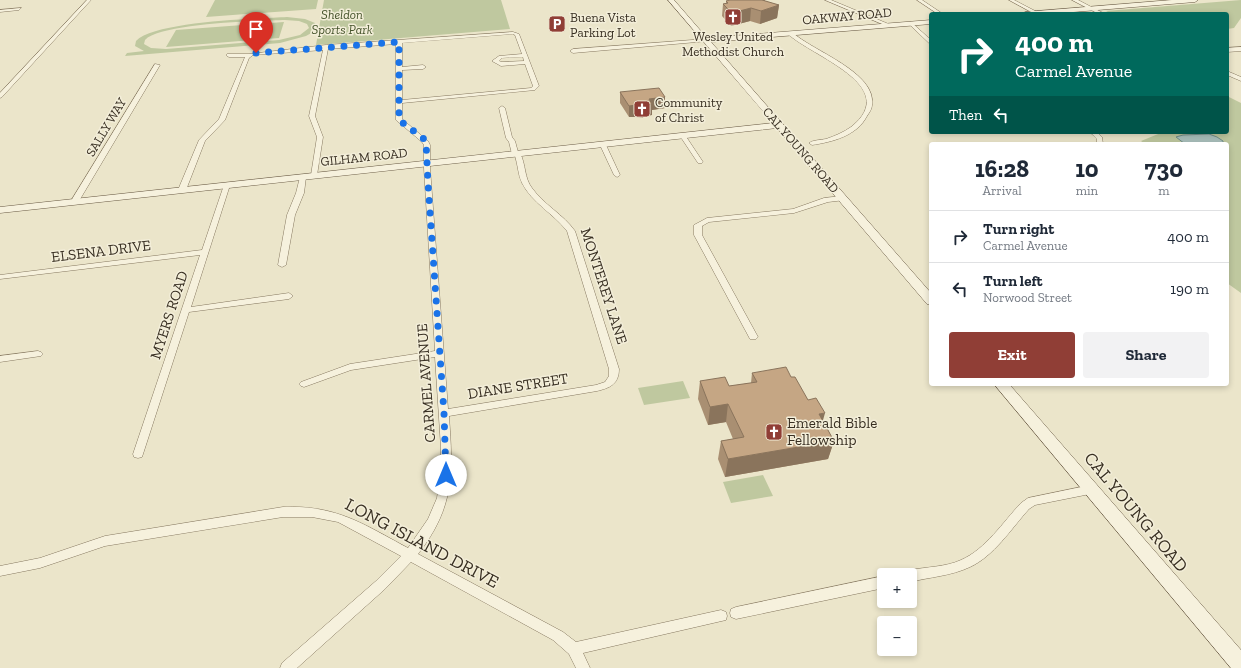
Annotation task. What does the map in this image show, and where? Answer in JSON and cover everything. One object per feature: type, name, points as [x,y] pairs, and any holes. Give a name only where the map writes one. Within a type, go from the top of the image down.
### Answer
[{"type":"main road","name":"CAL YOUNG ROAD","points":[[671,0],[929,299]]},
{"type":"main road","points":[[1051,12],[1195,0]]},
{"type":"main road","name":"OAKWAY ROAD","points":[[706,40],[929,22]]},
{"type":"main road","name":"GILHAM ROAD","points":[[1,212],[75,201],[780,125]]},
{"type":"main road","name":"CAL YOUNG ROAD","points":[[1004,386],[1241,665]]},
{"type":"street","points":[[0,96],[89,0]]},
{"type":"street","points":[[827,0],[889,25]]},
{"type":"street","points":[[919,0],[938,12]]},
{"type":"street","points":[[1011,0],[1035,12]]},
{"type":"street","points":[[1074,0],[1099,12]]},
{"type":"street","points":[[0,11],[19,9]]},
{"type":"street","points":[[911,23],[929,41]]},
{"type":"street","points":[[229,56],[248,56],[256,53],[513,33],[516,34],[536,86],[533,89],[526,90],[399,102]]},
{"type":"street","points":[[790,33],[804,44],[855,75],[865,87],[870,99],[867,113],[859,123],[850,130],[833,139],[812,143]]},
{"type":"street","name":"OAKWAY ROAD","points":[[573,51],[706,40]]},
{"type":"street","name":"CARMEL AVENUE","points":[[287,668],[388,578],[410,556],[425,535],[441,503],[446,475],[444,413],[426,163],[426,142],[423,138],[399,120],[399,42]]},
{"type":"street","points":[[314,176],[320,137],[312,116],[326,48]]},
{"type":"street","points":[[1229,50],[1241,49]]},
{"type":"street","points":[[525,55],[501,57],[495,61],[501,64],[527,62]]},
{"type":"street","points":[[182,190],[202,140],[222,120],[248,56]]},
{"type":"street","name":"SALLY WAY","points":[[75,201],[157,65]]},
{"type":"street","points":[[399,69],[423,67]]},
{"type":"street","points":[[1229,74],[1241,79]]},
{"type":"street","name":"MONTEREY LANE","points":[[502,108],[509,138],[512,141],[526,184],[534,194],[562,218],[574,238],[615,373],[614,377],[608,384],[597,388]]},
{"type":"street","points":[[1095,134],[1100,138],[1100,142]]},
{"type":"street","points":[[683,136],[700,162]]},
{"type":"street","points":[[603,145],[617,175]]},
{"type":"street","points":[[282,264],[291,215],[300,193],[303,177]]},
{"type":"street","name":"MYERS ROAD","points":[[138,454],[227,185]]},
{"type":"street","points":[[753,337],[698,235],[698,225],[707,220],[794,211],[827,200],[842,198]]},
{"type":"street","name":"ELSENA DRIVE","points":[[0,277],[204,252]]},
{"type":"street","points":[[186,310],[290,296]]},
{"type":"street","points":[[304,384],[350,367],[439,353]]},
{"type":"street","points":[[0,359],[38,354]]},
{"type":"street","name":"DIANE STREET","points":[[444,413],[597,388]]},
{"type":"street","points":[[917,575],[959,566],[971,560],[983,550],[1025,506],[1032,501],[1092,490]]},
{"type":"street","name":"LONG ISLAND DRIVE","points":[[0,571],[40,564],[105,541],[289,511],[320,513],[341,518],[558,636],[574,649]]},
{"type":"street","points":[[736,613],[877,583]]},
{"type":"street","points":[[583,668],[574,649],[721,616]]},
{"type":"green space","points":[[215,0],[318,0],[316,9],[206,17]]},
{"type":"green space","name":"Sheldon Sports Park","points":[[324,0],[501,0],[510,29],[316,45]]},
{"type":"green space","points":[[1241,0],[1241,18],[1234,28],[1229,29],[1229,12],[1106,11]]},
{"type":"green space","points":[[287,17],[305,19],[315,23],[317,27],[313,32],[306,36],[280,43],[125,56],[127,53],[144,51],[135,46],[136,41],[147,34],[164,29],[207,22]],"holes":[[[254,21],[299,21],[307,24],[309,28],[300,35],[279,40],[166,49],[151,48],[144,44],[145,40],[155,34],[189,26]]]},
{"type":"green space","points":[[284,22],[279,38],[166,47],[176,30]]},
{"type":"green space","points":[[1229,97],[1241,103],[1241,293],[1229,284],[1229,142],[1141,141],[1158,134],[1229,134]]},
{"type":"green space","points":[[683,381],[690,398],[644,405],[638,388]]},
{"type":"green space","points":[[763,475],[773,496],[731,503],[723,482]]},
{"type":"water","points":[[1209,134],[1217,137],[1223,142],[1182,142],[1176,137],[1183,135]]},
{"type":"building","points":[[762,0],[779,5],[761,11],[751,8],[732,13],[723,4],[728,3],[726,1]]},
{"type":"building","points":[[659,88],[665,97],[649,99],[652,104],[642,107],[636,105],[629,106],[620,92]]},
{"type":"building","name":"Emerald Bible Fellowship","points":[[786,367],[791,377],[795,377],[808,400],[816,398],[825,413],[819,414],[834,441],[728,459],[721,441],[744,437],[728,404],[710,407],[700,381],[725,377],[729,386],[757,382],[752,373]]},
{"type":"place","name":"Wesley United Methodist Church","points":[[733,17]]},
{"type":"place","name":"Buena Vista Parking Lot","points":[[557,24]]},
{"type":"place","name":"Community of Christ","points":[[642,109]]},
{"type":"place","name":"Emerald Bible Fellowship","points":[[774,432]]},
{"type":"route","points":[[256,53],[399,42],[399,120],[423,138],[427,145],[426,163],[444,413],[446,475]]}]
